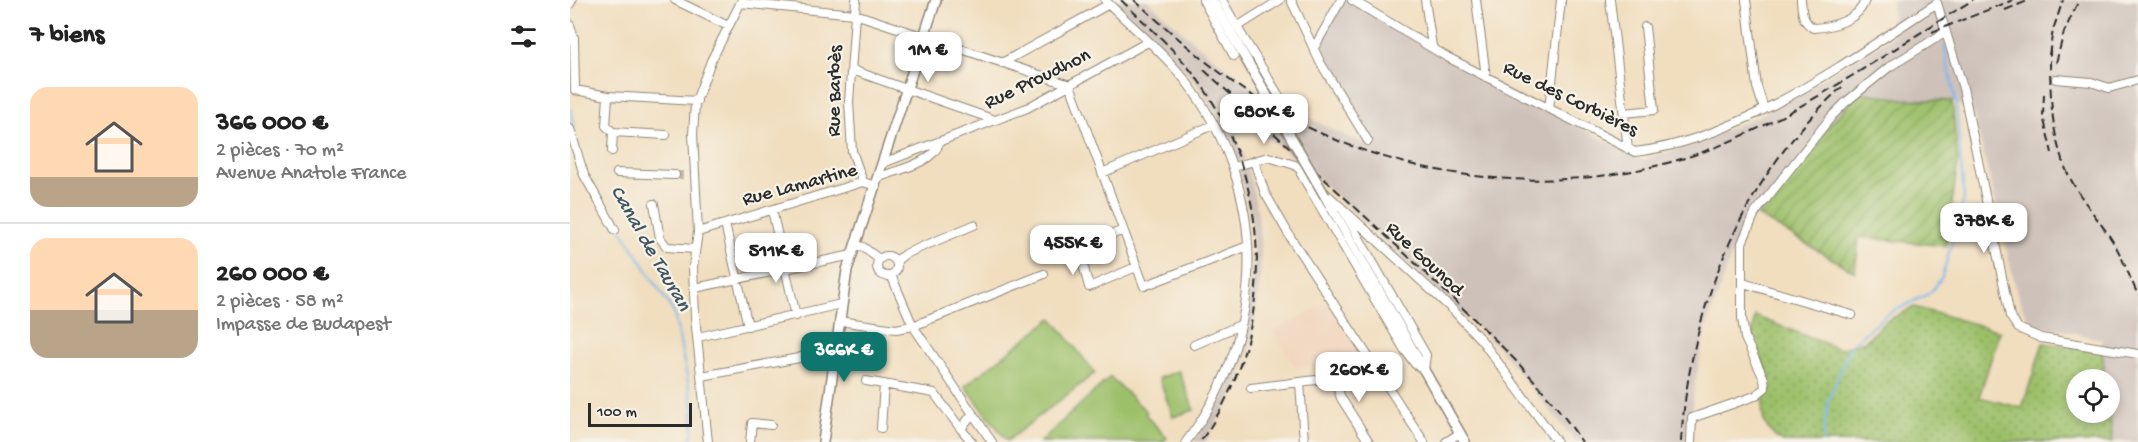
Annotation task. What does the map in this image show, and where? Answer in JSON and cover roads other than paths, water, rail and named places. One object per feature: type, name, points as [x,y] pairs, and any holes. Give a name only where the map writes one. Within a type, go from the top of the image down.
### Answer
[{"type":"main road","points":[[823,442],[831,347],[839,321],[852,255],[936,0]]},
{"type":"main road","points":[[1212,0],[1465,442]]},
{"type":"street","points":[[675,0],[692,4],[728,26]]},
{"type":"street","name":"Rue Barbès","points":[[856,0],[849,102],[852,151],[863,182]]},
{"type":"street","points":[[1203,0],[1234,56]]},
{"type":"street","points":[[1222,0],[1279,96]]},
{"type":"street","points":[[1237,27],[1280,0]]},
{"type":"street","points":[[1291,0],[1314,48],[1368,141]]},
{"type":"street","points":[[1314,48],[1341,0]]},
{"type":"street","name":"Rue des Corbières","points":[[1352,0],[1486,77],[1635,152],[1663,149],[1700,137],[1764,109],[1826,75],[1937,3],[1946,32]]},
{"type":"street","points":[[1425,0],[1432,46]]},
{"type":"street","points":[[1476,0],[1486,77]]},
{"type":"street","points":[[1550,109],[1561,0]]},
{"type":"street","points":[[1610,0],[1628,149]]},
{"type":"street","points":[[1746,0],[1758,91],[1764,109]]},
{"type":"street","points":[[1801,0],[1806,24],[1813,28],[1839,25],[1862,8],[1864,0]]},
{"type":"street","points":[[708,442],[695,288],[695,249],[698,232],[693,134],[697,101],[711,61],[741,2],[855,14],[1070,85],[1144,286],[1248,246]]},
{"type":"street","points":[[1002,63],[1107,2],[1184,79],[1213,125],[1233,167],[1247,214],[1247,289],[1230,363],[1205,416],[1186,442]]},
{"type":"street","points":[[570,25],[574,38],[575,90],[608,96],[697,101]]},
{"type":"street","points":[[1624,113],[1654,110],[1645,27]]},
{"type":"street","points":[[1691,442],[1692,418],[1755,396],[1765,388],[1764,379],[1745,338],[1742,318],[1742,243],[1755,213],[1777,183],[1846,102],[1889,67],[1946,32],[1963,88],[2010,316],[2018,328],[2042,338],[2138,354]]},
{"type":"street","name":"Rue Proudhon","points":[[884,163],[1027,108],[1148,42]]},
{"type":"street","points":[[852,70],[995,120]]},
{"type":"street","points":[[2056,80],[2091,82],[2109,88],[2131,84],[2138,80]]},
{"type":"street","points":[[608,96],[606,126],[613,132],[666,135]]},
{"type":"street","points":[[1102,173],[1213,125]]},
{"type":"street","points":[[570,129],[584,175],[615,230]]},
{"type":"street","points":[[612,151],[613,132]]},
{"type":"street","name":"Rue Proudhon","points":[[878,181],[927,158],[935,153],[939,143]]},
{"type":"street","name":"Rue Gounod","points":[[1233,167],[1268,157],[1295,165],[1454,311],[1482,341],[1557,442]]},
{"type":"street","points":[[1254,161],[1264,194],[1424,442]]},
{"type":"street","points":[[1295,165],[1404,349],[1415,364],[1424,370],[1426,355],[1339,204]]},
{"type":"street","points":[[617,173],[675,175]]},
{"type":"street","points":[[685,175],[695,175]]},
{"type":"street","name":"Rue Lamartine","points":[[698,232],[863,182],[878,181]]},
{"type":"street","points":[[654,204],[660,238],[667,247],[695,249]]},
{"type":"street","points":[[772,210],[796,316]]},
{"type":"street","points":[[725,224],[748,326]]},
{"type":"street","points":[[879,259],[877,268],[879,273],[891,275],[897,270],[896,261],[899,256],[974,225]]},
{"type":"street","points":[[1123,230],[1083,247],[1080,253],[1089,287],[1136,267]]},
{"type":"street","points":[[855,244],[879,259]]},
{"type":"street","points":[[695,288],[852,255]]},
{"type":"street","points":[[879,259],[887,255],[896,261]]},
{"type":"street","points":[[839,321],[896,329],[913,326],[1044,274]]},
{"type":"street","points":[[891,275],[913,326],[992,442]]},
{"type":"street","points":[[1743,283],[1852,315]]},
{"type":"street","points":[[698,338],[841,304]]},
{"type":"street","points":[[1194,345],[1240,325]]},
{"type":"street","points":[[702,375],[799,358],[815,350]]},
{"type":"street","points":[[1251,388],[1334,379],[1374,366]]},
{"type":"street","points":[[1334,379],[1341,398],[1369,442]]},
{"type":"street","points":[[866,381],[934,393],[972,442]]},
{"type":"street","points":[[1300,382],[1304,442]]},
{"type":"street","points":[[881,428],[884,384]]},
{"type":"street","points":[[961,429],[972,414]]},
{"type":"street","points":[[750,442],[752,423],[771,425]]},
{"type":"street","points":[[1446,442],[1460,433]]},
{"type":"waterway","points":[[1823,442],[1828,401],[1851,345],[1886,315],[1930,293],[1942,277],[1964,199],[1956,103],[1944,46]]},
{"type":"waterway","name":"Canal de Tauran","points":[[570,109],[574,130]]},
{"type":"waterway","name":"Canal de Tauran","points":[[597,191],[674,313],[693,407],[693,432],[689,442]]},
{"type":"tunnel","points":[[675,175],[685,175]]},
{"type":"railway","points":[[1121,0],[1176,54],[1205,90],[1228,131],[1244,174],[1254,220],[1257,266],[1253,313],[1242,358],[1225,402],[1200,442]]},
{"type":"railway","points":[[1134,0],[1234,83],[1270,107],[1322,134],[1378,155],[1435,170],[1494,178],[1553,180],[1612,174],[1670,162],[1726,143],[1790,112],[1973,0]]},
{"type":"railway","points":[[1932,32],[2013,0]]},
{"type":"railway","points":[[2005,10],[2030,0]]},
{"type":"railway","points":[[2049,55],[2053,30],[2063,0]]},
{"type":"railway","points":[[2056,63],[2064,32],[2079,0]]},
{"type":"railway","points":[[2050,47],[2053,120],[2063,162],[2080,195],[2115,245],[2138,295]]},
{"type":"railway","points":[[1204,70],[1380,230],[1495,340],[1550,399],[1582,442]]},
{"type":"railway","points":[[1681,442],[1686,393],[1695,344],[1709,296],[1727,249],[1749,204],[1776,162],[1807,122],[1842,87]]},
{"type":"railway","points":[[2044,94],[2043,116],[2052,153]]}]
